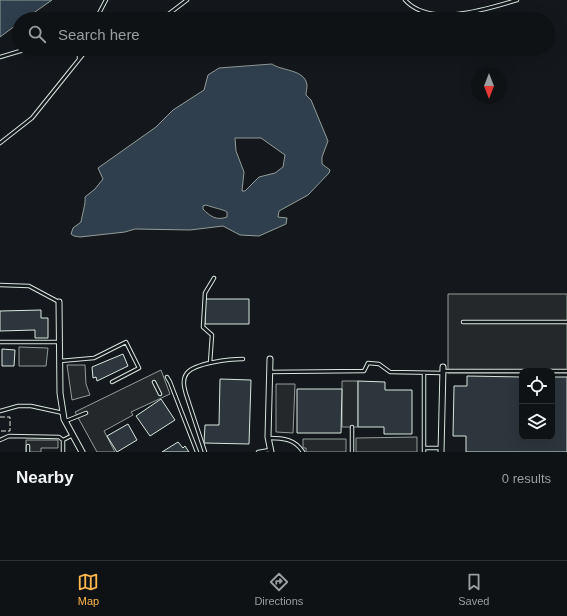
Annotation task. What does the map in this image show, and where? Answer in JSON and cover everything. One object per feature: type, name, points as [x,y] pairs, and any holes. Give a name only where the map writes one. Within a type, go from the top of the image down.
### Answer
[{"type":"street","points":[[59,302],[60,393],[66,421],[82,452]]},
{"type":"street","points":[[270,359],[268,438],[270,451]]},
{"type":"street","points":[[441,450],[443,370]]},
{"type":"lane","points":[[100,12],[106,0]]},
{"type":"lane","points":[[171,12],[187,0]]},
{"type":"lane","points":[[405,0],[421,12]]},
{"type":"lane","points":[[475,12],[517,0]]},
{"type":"lane","points":[[0,57],[12,53]]},
{"type":"lane","points":[[0,143],[32,118],[82,56]]},
{"type":"lane","points":[[210,363],[212,335],[203,327],[205,293],[214,278]]},
{"type":"lane","points":[[0,284],[29,286],[59,302]]},
{"type":"lane","points":[[463,322],[567,322]]},
{"type":"lane","points":[[0,342],[60,342]]},
{"type":"lane","points":[[60,361],[94,358],[126,342],[139,368],[112,382]]},
{"type":"lane","points":[[205,452],[195,423],[184,382],[188,372],[192,369],[210,363],[243,359]]},
{"type":"lane","points":[[269,372],[364,371],[368,364],[379,364],[390,372],[424,373],[443,370],[567,371]]},
{"type":"lane","points":[[424,373],[424,452]]},
{"type":"lane","points":[[166,377],[170,382],[197,452]]},
{"type":"lane","points":[[154,382],[160,394]]},
{"type":"lane","points":[[0,411],[18,406],[31,406],[64,413]]},
{"type":"lane","points":[[66,421],[86,412]]},
{"type":"lane","points":[[352,427],[352,452]]},
{"type":"lane","points":[[63,440],[73,435]]},
{"type":"lane","points":[[0,440],[9,436],[59,437],[63,440]]},
{"type":"lane","points":[[268,438],[285,438],[300,446],[303,452]]},
{"type":"lane","points":[[63,440],[63,452]]},
{"type":"lane","points":[[28,446],[28,452]]},
{"type":"lane","points":[[424,448],[441,450]]},
{"type":"lane","points":[[258,452],[270,451]]},
{"type":"shaded area","points":[[448,294],[567,294],[567,373],[555,373],[555,368],[519,368],[519,373],[448,373]]},
{"type":"shaded area","points":[[19,347],[48,348],[46,366],[19,366]]},
{"type":"shaded area","points":[[67,365],[85,365],[86,384],[90,395],[72,400]]},
{"type":"shaded area","points":[[161,370],[170,394],[131,412],[133,415],[104,431],[115,452],[97,452],[75,412]]},
{"type":"shaded area","points":[[342,381],[358,381],[358,427],[342,427]]},
{"type":"shaded area","points":[[276,384],[295,384],[293,433],[276,432]]},
{"type":"shaded area","points":[[417,437],[417,452],[356,452],[356,438]]},
{"type":"shaded area","points":[[303,439],[346,439],[346,452],[306,452],[306,448],[303,448]]},
{"type":"shaded area","points":[[26,440],[58,440],[58,448],[41,448],[41,452],[26,452]]},
{"type":"water","points":[[0,0],[52,0],[35,12],[12,12],[12,28],[0,37]]},
{"type":"water","points":[[272,64],[297,73],[305,80],[307,85],[306,95],[311,100],[328,141],[322,157],[322,164],[330,170],[329,173],[308,195],[279,211],[278,217],[287,218],[286,224],[259,236],[240,235],[223,226],[190,230],[135,229],[125,232],[80,237],[71,234],[73,228],[81,222],[85,197],[95,189],[103,179],[98,168],[156,127],[173,110],[204,90],[208,75],[219,68]],"holes":[[[235,138],[261,138],[285,155],[283,167],[275,173],[259,177],[245,191],[242,191],[244,172],[236,151]],[[206,205],[226,211],[227,217],[216,218],[211,216],[203,209],[203,206]]]},
{"type":"building","points":[[205,299],[249,299],[249,324],[205,324]]},
{"type":"building","points":[[41,310],[41,318],[48,318],[48,338],[35,338],[35,330],[0,331],[0,311]]},
{"type":"building","points":[[2,349],[15,350],[14,366],[2,366]]},
{"type":"building","points":[[123,354],[128,366],[97,381],[96,377],[93,378],[92,367]]},
{"type":"building","points":[[467,376],[519,377],[519,440],[555,440],[555,377],[567,377],[567,452],[466,452],[466,436],[453,436],[454,386],[467,386]]},
{"type":"building","points":[[220,379],[251,380],[249,444],[204,443],[205,425],[219,425]]},
{"type":"building","points":[[358,381],[385,382],[385,390],[412,390],[412,434],[384,434],[384,427],[358,427]]},
{"type":"building","points":[[297,389],[342,389],[341,433],[297,433]]},
{"type":"building","points":[[161,399],[175,420],[150,436],[136,416]]},
{"type":"building","points":[[128,424],[137,440],[117,452],[107,436]]},
{"type":"building","points":[[178,442],[183,448],[185,446],[189,452],[162,452]]},
{"type":"fence","points":[[0,417],[10,417],[10,431],[0,431]]}]
